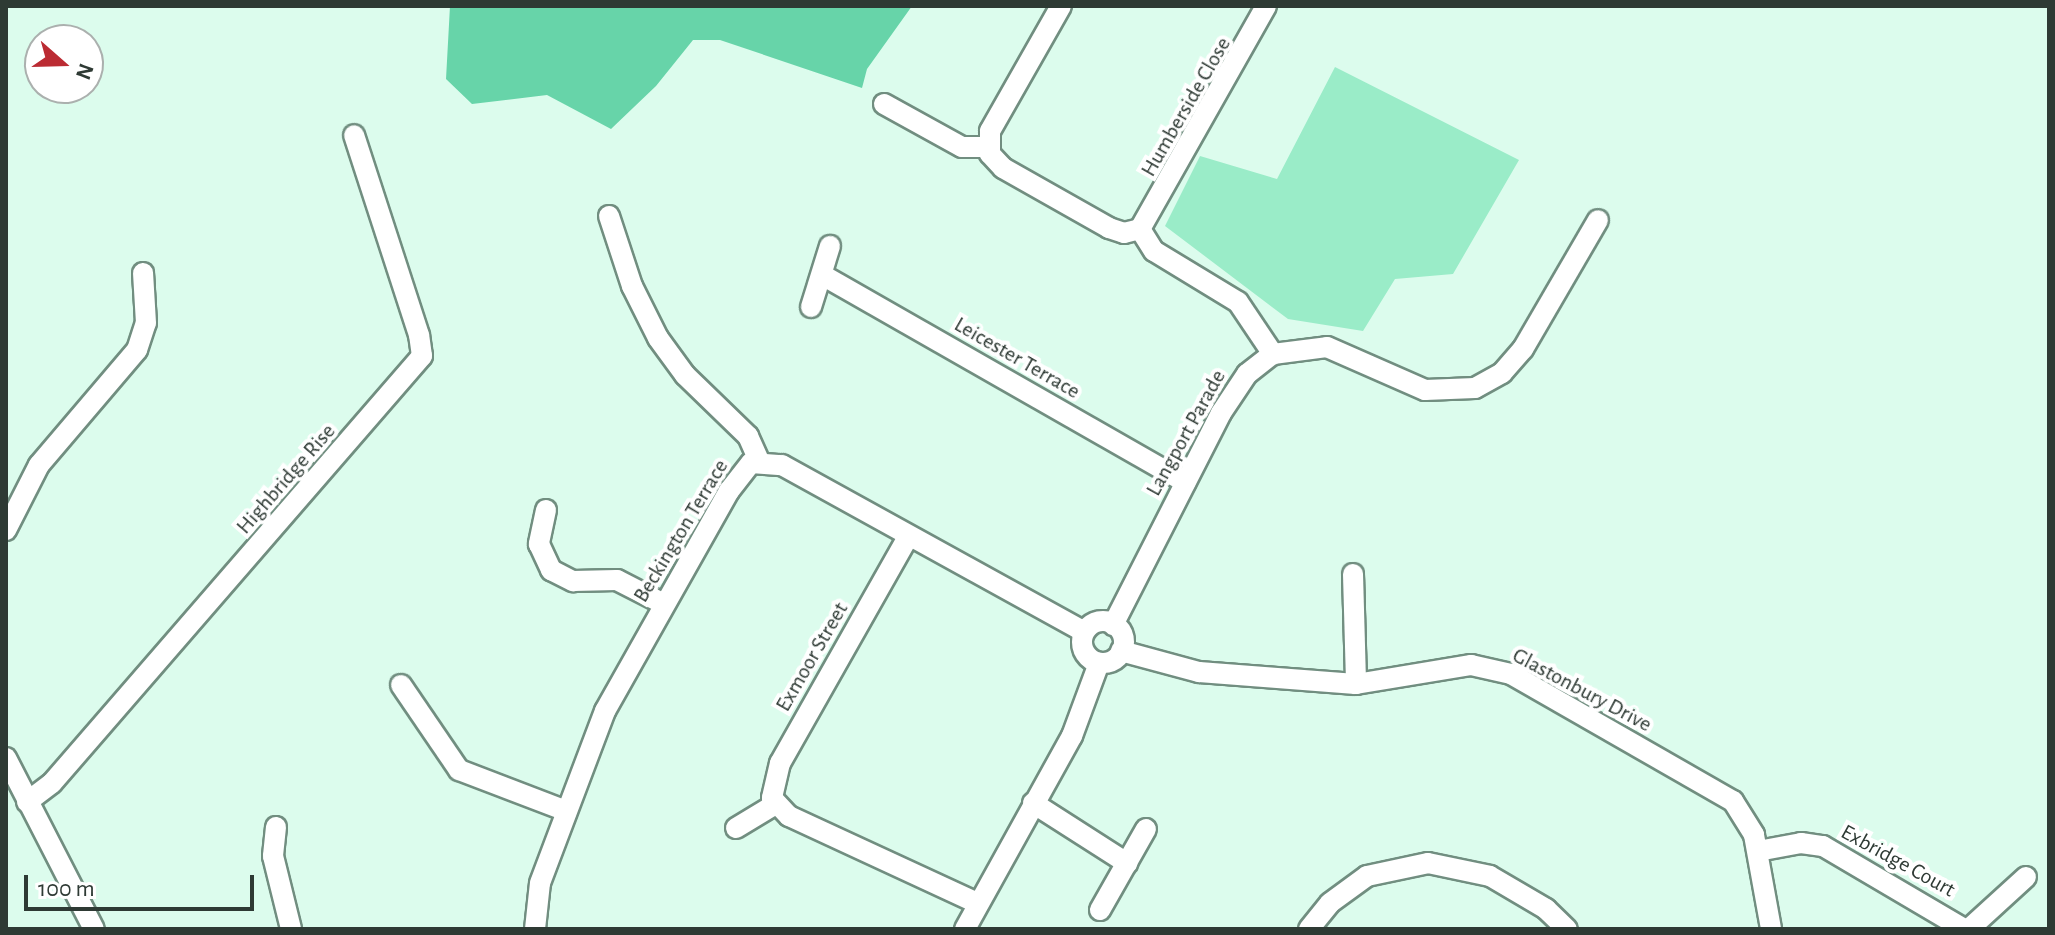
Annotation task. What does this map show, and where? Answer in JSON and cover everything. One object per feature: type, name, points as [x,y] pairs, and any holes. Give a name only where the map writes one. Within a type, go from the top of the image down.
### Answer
[{"type":"street","points":[[1061,6],[993,124],[988,147],[1003,168],[1109,228],[1124,233],[1140,229],[1154,251],[1238,302],[1273,354],[1327,347],[1425,390],[1475,388],[1502,373],[1523,349],[1598,220]]},
{"type":"street","name":"Humberside Close","points":[[1140,229],[1266,6]]},
{"type":"street","points":[[884,104],[962,147],[988,147]]},
{"type":"street","name":"Highbridge Rise","points":[[27,802],[52,783],[422,356],[354,135]]},
{"type":"street","points":[[609,216],[632,286],[658,338],[685,375],[748,436],[759,461]]},
{"type":"street","points":[[811,307],[824,276],[830,246]]},
{"type":"street","points":[[6,530],[39,465],[137,350],[146,323],[143,273]]},
{"type":"street","name":"Leicester Terrace","points":[[824,276],[1185,482]]},
{"type":"street","name":"Langport Parade","points":[[1113,625],[1232,392],[1273,354]]},
{"type":"street","name":"Beckington Terrace","points":[[535,929],[540,883],[564,810],[605,711],[739,473],[759,461],[782,465],[1084,632]]},
{"type":"street","points":[[546,510],[539,544],[551,570],[573,581],[617,580],[664,604]]},
{"type":"street","name":"Exmoor Street","points":[[774,805],[773,777],[908,537]]},
{"type":"street","points":[[1353,574],[1356,684]]},
{"type":"street","points":[[1096,623],[1113,625],[1123,636],[1121,651],[1113,660],[1099,663],[1084,653],[1084,632],[1096,623]]},
{"type":"street","name":"Glastonbury Drive","points":[[1121,651],[1199,672],[1356,684],[1471,665],[1511,674],[1724,795],[1749,822],[1758,851],[1771,929]]},
{"type":"street","points":[[965,929],[1072,736],[1099,663]]},
{"type":"street","points":[[401,685],[459,770],[564,810]]},
{"type":"street","points":[[6,758],[94,929]]},
{"type":"street","points":[[1033,803],[1127,863]]},
{"type":"street","points":[[736,828],[774,805],[977,903]]},
{"type":"street","points":[[276,827],[273,856],[291,929]]},
{"type":"street","points":[[1100,910],[1146,829]]},
{"type":"street","name":"Exbridge Court","points":[[1758,851],[1809,843],[1823,846],[1966,929],[2026,877]]},
{"type":"street","points":[[1309,929],[1330,903],[1367,876],[1428,863],[1490,876],[1546,909],[1567,929]]},
{"type":"green space","points":[[450,6],[912,6],[867,69],[862,88],[720,40],[693,40],[656,86],[611,129],[547,95],[472,104],[446,79]]},
{"type":"green space","points":[[1335,67],[1519,160],[1453,274],[1395,279],[1363,331],[1288,319],[1165,226],[1200,156],[1277,179]]}]
